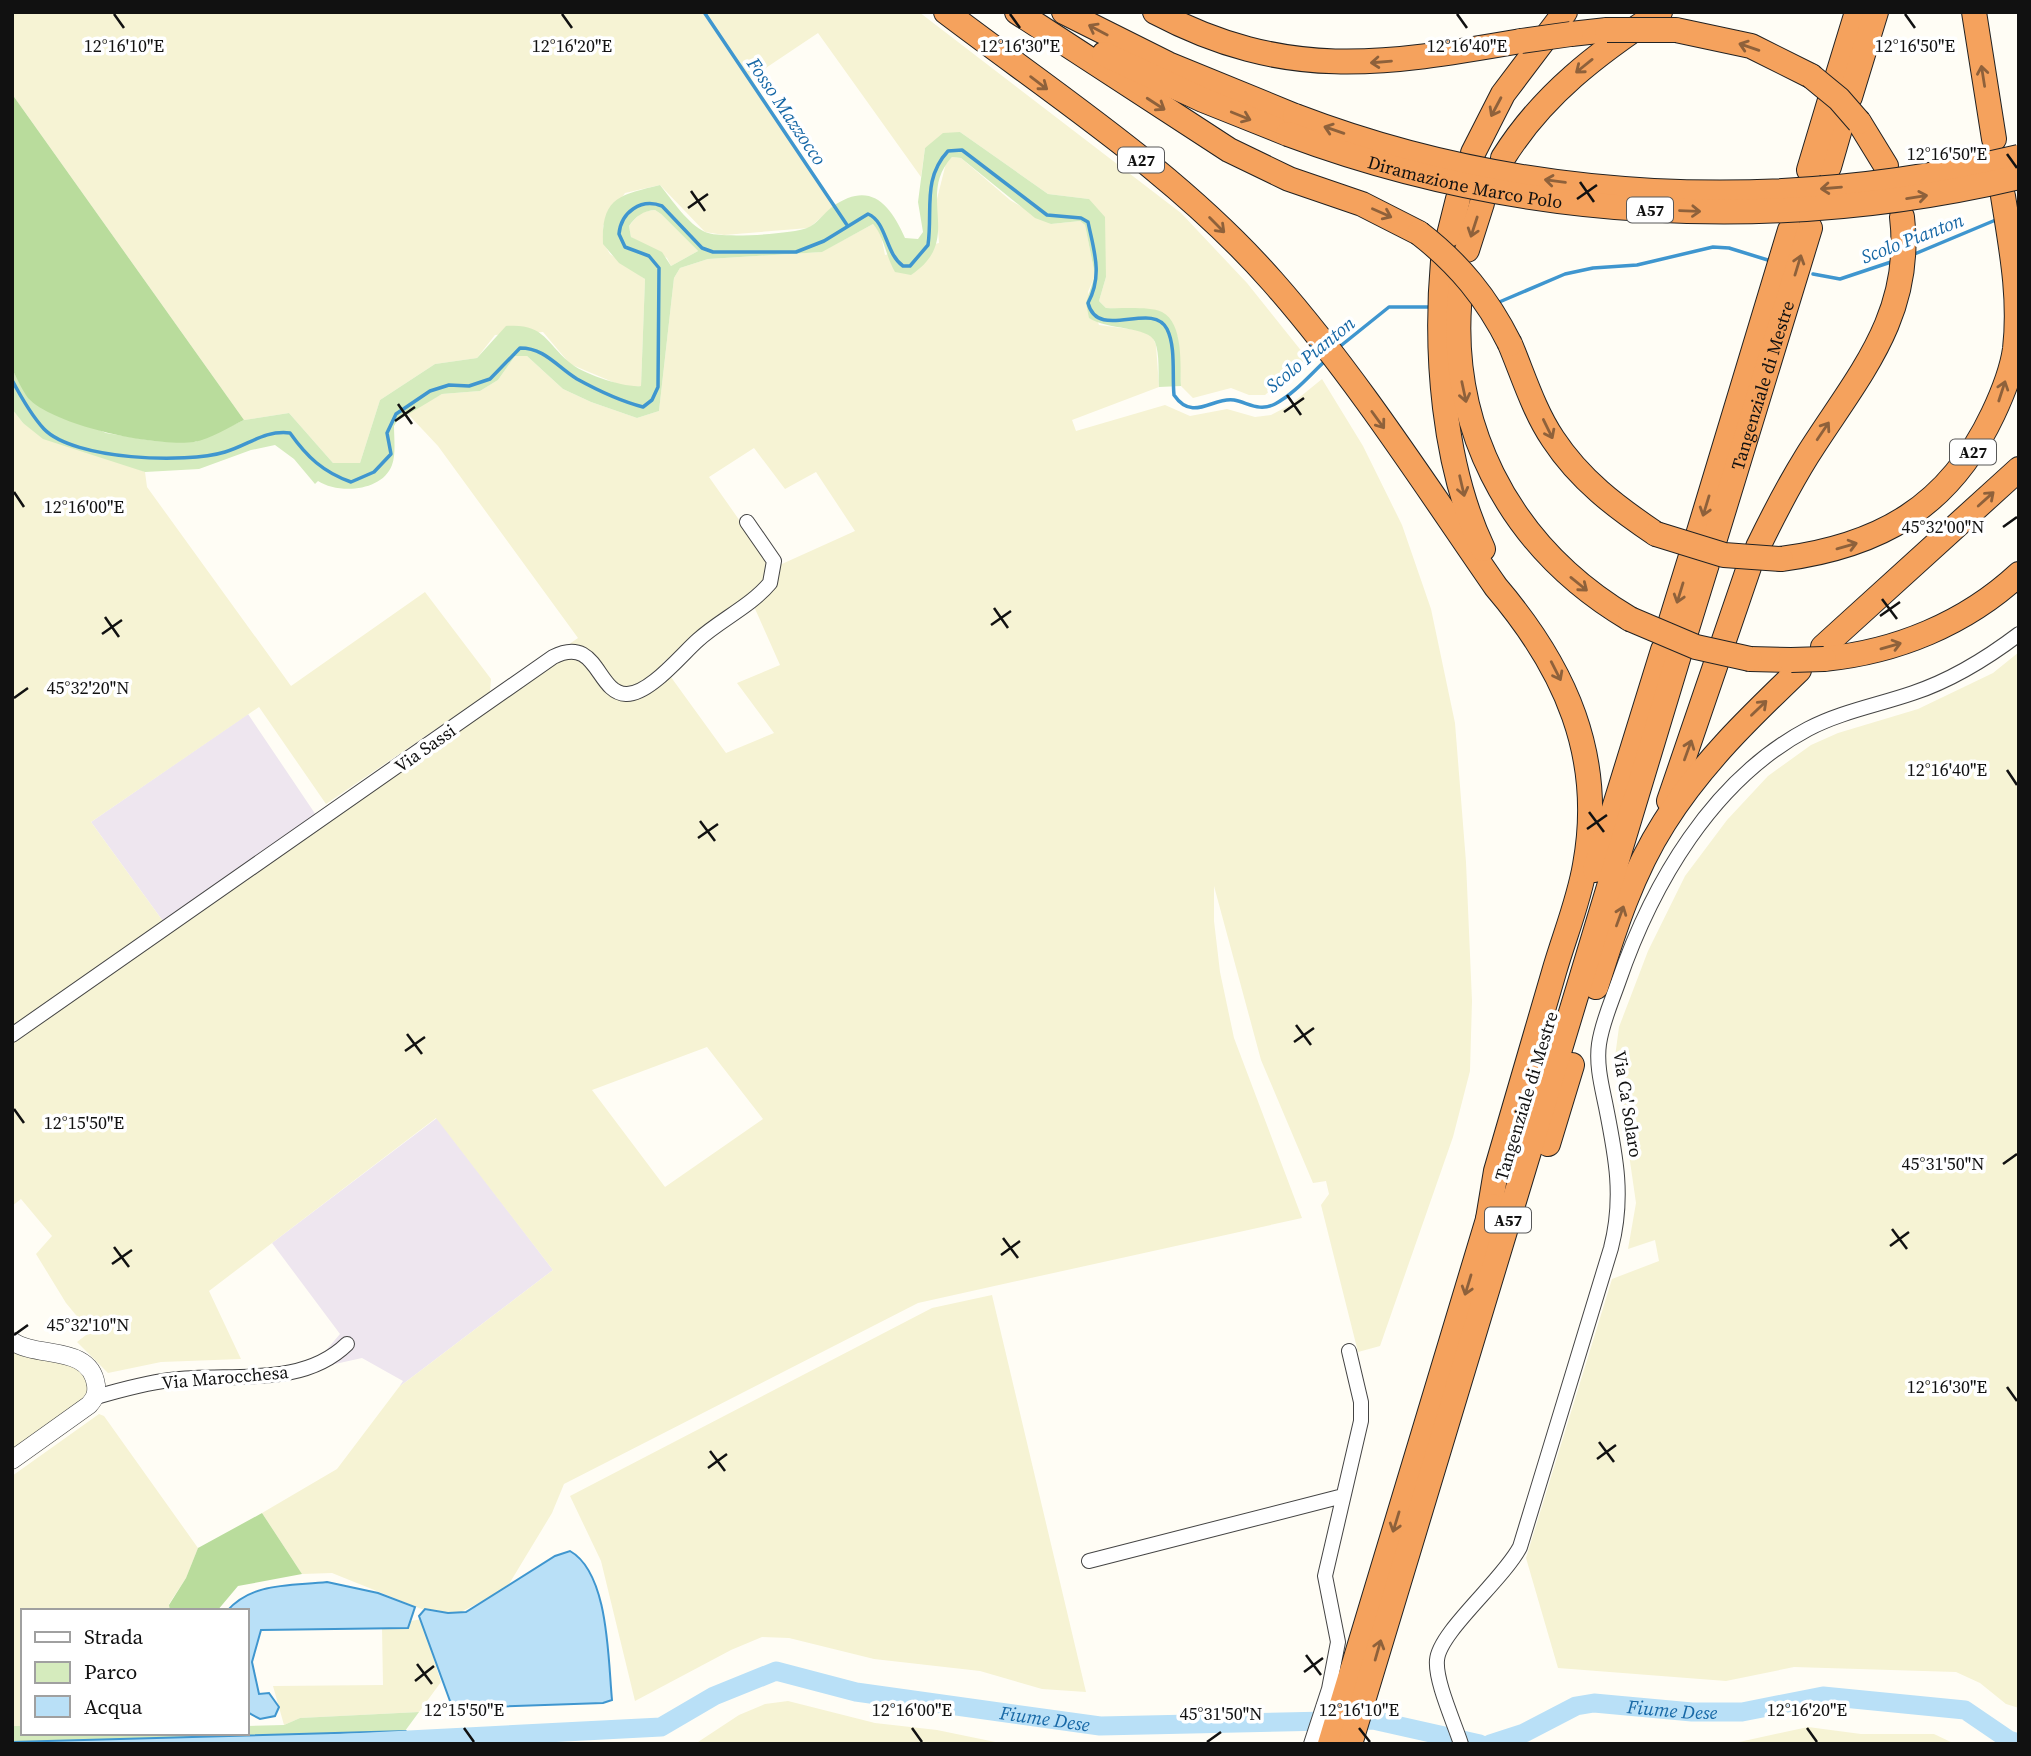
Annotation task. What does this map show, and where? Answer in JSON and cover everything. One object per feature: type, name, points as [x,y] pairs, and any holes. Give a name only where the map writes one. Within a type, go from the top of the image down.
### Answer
[{"type":"highway","name":"A27","points":[[946,12],[1158,174],[1211,219],[1272,281],[1314,332],[1496,587],[1519,614]]},
{"type":"highway","name":"A27","points":[[1017,12],[1229,150],[1289,179],[1362,204],[1419,233],[1468,277],[1492,309],[1551,437],[1573,465],[1615,507],[1656,534],[1724,555],[1781,559],[1820,554],[1859,542],[1895,524],[1929,501],[1957,474],[1980,442],[2000,400],[2015,352],[2018,307],[2009,234],[2011,186]]},
{"type":"highway","name":"Diramazione Marco Polo","points":[[1026,12],[1131,68],[1292,125],[1399,170],[1474,187],[1592,205],[1655,210],[1746,212],[1823,208],[2011,186]]},
{"type":"highway","name":"Diramazione Marco Polo","points":[[1064,12],[1292,125],[1512,175],[1628,190],[1742,193],[1817,189],[1927,176],[2019,157]]},
{"type":"highway","points":[[1155,12],[1192,31],[1251,52],[1312,62],[1375,63],[1521,41],[1568,23],[1607,30],[1668,21],[1751,46],[1811,76],[1844,104],[1886,166]]},
{"type":"highway","points":[[1844,104],[1857,12]]},
{"type":"highway","points":[[1819,168],[1876,12]]},
{"type":"highway","points":[[1974,12],[1994,139]]},
{"type":"highway","points":[[1503,158],[1547,99],[1601,52],[1668,21]]},
{"type":"highway","points":[[1473,153],[1518,71],[1568,23]]},
{"type":"highway","points":[[1458,243],[1470,201]]},
{"type":"highway","points":[[1390,1606],[1404,1592],[1506,1282],[1609,945],[1630,888],[1656,837],[1754,557],[1806,457],[1872,360],[1891,318],[1900,285],[1903,228]]},
{"type":"highway","name":"Tangenziale di Mestre","points":[[1329,1744],[1488,1219],[1674,641],[1800,229]]},
{"type":"highway","name":"A57","points":[[1451,281],[1444,403],[1469,517],[1482,548],[1519,614],[1552,662],[1577,721],[1588,782],[1585,866],[1496,1171],[1488,1219]]},
{"type":"highway","points":[[1448,323],[1471,421],[1502,494],[1535,542],[1556,564],[1590,593],[1630,619],[1696,647],[1750,659],[1795,665]]},
{"type":"highway","points":[[1824,653],[2019,469]]},
{"type":"highway","points":[[1656,837],[1715,755],[1795,665],[1824,653],[1886,648],[1942,627],[1985,602],[2019,574]]},
{"type":"highway","name":"Tangenziale di Mestre","points":[[1350,1744],[1346,1693],[1390,1606],[1674,641]]},
{"type":"street","name":"Via Sassi","points":[[12,1035],[553,657],[568,652],[581,654],[595,665],[613,689],[622,694],[635,693],[649,686],[700,638],[770,583],[774,561],[747,522]]},
{"type":"street","name":"Via Ca' Solaro","points":[[1461,1744],[1438,1674],[1440,1646],[1447,1634],[1505,1572],[1520,1546],[1615,1231],[1620,1203],[1619,1173],[1600,1077],[1599,1044],[1624,965],[1661,883],[1695,830],[1734,786],[1790,740],[1824,721],[1956,676],[2019,634]]},
{"type":"street","points":[[12,1341],[25,1348],[68,1355],[83,1363],[94,1377],[92,1401]]},
{"type":"street","name":"Via Marocchesa","points":[[12,1460],[92,1401],[170,1380],[304,1370],[330,1358],[347,1344]]},
{"type":"street","points":[[1311,1744],[1346,1693],[1325,1576],[1361,1421],[1361,1402],[1349,1351]]},
{"type":"street","points":[[1089,1561],[1343,1496]]},
{"type":"shaded area","points":[[12,12],[919,12],[1181,213],[1247,283],[1307,358],[1265,395],[1249,395],[1231,388],[1193,398],[1181,386],[1178,337],[1161,312],[1106,308],[1099,301],[1106,277],[1089,199],[1048,194],[960,132],[925,148],[921,177],[818,33],[751,78],[833,207],[809,228],[724,235],[705,232],[660,185],[625,193],[603,226],[604,244],[610,254],[645,279],[641,386],[627,388],[570,364],[543,332],[495,335],[477,358],[435,364],[380,400],[360,463],[333,463],[289,413],[244,420],[12,94]]},
{"type":"shaded area","points":[[952,157],[961,158],[1010,200],[1051,224],[1080,221],[1085,225],[1095,275],[1088,292],[1099,325],[1144,331],[1152,336],[1156,345],[1159,387],[1072,420],[1076,431],[1165,405],[1190,416],[1227,409],[1255,417],[1271,415],[1290,405],[1322,379],[1363,446],[1402,525],[1431,609],[1455,723],[1466,862],[1472,1001],[1470,1071],[1453,1137],[1380,1346],[1358,1352],[1321,1205],[1329,1194],[1326,1181],[1313,1183],[1261,1060],[1214,886],[1214,921],[1220,972],[1234,1038],[1302,1218],[918,1303],[564,1484],[552,1513],[506,1589],[455,1615],[424,1610],[332,1573],[302,1574],[262,1513],[337,1469],[399,1387],[553,1270],[436,1118],[209,1291],[241,1359],[161,1362],[108,1373],[77,1342],[90,1332],[66,1303],[36,1254],[52,1236],[21,1199],[12,1206],[12,409],[23,423],[145,472],[147,487],[291,686],[425,592],[491,679],[490,692],[326,804],[259,707],[91,822],[165,924],[578,638],[438,446],[407,413],[442,394],[480,391],[498,380],[515,356],[527,356],[563,389],[591,402],[637,418],[659,411],[674,278],[680,268],[708,259],[821,252],[873,224],[880,231],[885,255],[939,243],[936,203],[946,163]],"holes":[[[754,448],[785,489],[816,472],[855,531],[773,568],[709,477]],[[752,602],[780,665],[737,683],[774,733],[726,753],[668,673],[663,662]],[[707,1047],[763,1119],[665,1187],[592,1090]]]},
{"type":"shaded area","points":[[655,210],[698,251],[671,266],[667,258],[631,237],[629,226],[634,220],[642,212]]},
{"type":"shaded area","points":[[2019,652],[2019,1708],[2006,1704],[1980,1683],[1956,1672],[1794,1667],[1726,1681],[1558,1668],[1526,1558],[1612,1279],[1659,1261],[1655,1240],[1628,1249],[1636,1203],[1615,1057],[1619,1027],[1648,951],[1685,876],[1727,820],[1768,776],[1811,745],[1838,733],[1918,709],[1993,673]]},
{"type":"shaded area","points":[[248,714],[320,821],[165,924],[91,822]]},
{"type":"shaded area","points":[[437,1118],[553,1270],[399,1387],[403,1381],[362,1358],[317,1368],[317,1361],[340,1334],[272,1243]]},
{"type":"shaded area","points":[[992,1295],[1086,1692],[1042,1689],[980,1671],[874,1659],[789,1638],[762,1637],[731,1650],[635,1701],[601,1561],[570,1496],[932,1308]]},
{"type":"shaded area","points":[[12,1348],[24,1357],[64,1356],[102,1391],[12,1455]]},
{"type":"shaded area","points":[[99,1414],[104,1416],[198,1548],[186,1578],[169,1604],[170,1609],[21,1609],[21,1726],[12,1726],[12,1476]]},
{"type":"shaded area","points":[[421,1619],[441,1682],[419,1712],[300,1718],[284,1725],[273,1686],[383,1685],[382,1627]]},
{"type":"shaded area","points":[[788,1701],[875,1723],[937,1730],[1005,1744],[695,1744],[739,1715],[765,1704]]},
{"type":"shaded area","points":[[1808,1727],[1861,1734],[1934,1734],[1955,1744],[1730,1744]]},
{"type":"green space","points":[[12,94],[244,420],[213,436],[194,442],[156,441],[82,426],[41,408],[28,398],[12,369]]},
{"type":"green space","points":[[960,132],[1048,194],[1089,199],[1105,217],[1106,277],[1099,301],[1106,308],[1150,309],[1162,312],[1169,318],[1174,325],[1179,346],[1181,386],[1159,387],[1158,353],[1151,337],[1089,318],[1086,303],[1095,275],[1085,225],[1080,221],[1051,224],[1035,218],[961,158],[952,157],[942,172],[938,187],[938,232],[935,247],[927,261],[911,275],[895,272],[880,234],[873,224],[822,252],[708,259],[680,268],[674,278],[659,411],[637,418],[563,389],[527,356],[515,356],[498,380],[480,391],[442,394],[397,421],[394,426],[393,461],[387,474],[369,485],[348,489],[318,481],[315,484],[294,459],[275,445],[251,450],[199,469],[145,472],[43,439],[23,423],[12,409],[12,369],[29,398],[106,433],[154,441],[195,442],[244,420],[289,413],[333,463],[360,463],[380,400],[435,364],[477,358],[506,326],[528,327],[536,331],[569,362],[583,371],[615,382],[641,386],[645,279],[619,263],[603,244],[605,216],[616,201],[634,192],[660,185],[692,223],[705,232],[756,235],[807,228],[845,199],[868,196],[885,206],[893,215],[905,238],[918,239],[923,232],[918,202],[925,148],[943,133]],"holes":[[[655,210],[698,251],[671,266],[662,252],[631,237],[629,226],[637,217]]]},
{"type":"green space","points":[[262,1513],[302,1574],[238,1586],[219,1609],[170,1609],[169,1605],[186,1578],[198,1548]]},
{"type":"green space","points":[[419,1712],[405,1731],[12,1742],[12,1726],[21,1726],[21,1735],[248,1735],[248,1726],[284,1725],[300,1718]]},
{"type":"water","points":[[570,1551],[583,1562],[599,1597],[607,1641],[612,1700],[603,1703],[457,1708],[450,1701],[419,1616],[425,1609],[448,1613],[466,1612],[555,1556]]},
{"type":"water","points":[[327,1582],[378,1593],[415,1607],[408,1628],[261,1630],[252,1662],[259,1694],[269,1693],[279,1707],[275,1716],[260,1719],[248,1713],[248,1609],[229,1609],[248,1595],[286,1585]]},
{"type":"water","points":[[405,1731],[396,1744],[12,1744],[12,1742]]},
{"type":"waterway","name":"Fosso Mazzocco","points":[[704,12],[847,225]]},
{"type":"waterway","name":"Scolo Pianton","points":[[12,380],[44,429],[79,447],[131,457],[184,458],[225,452],[264,436],[290,433],[316,463],[351,482],[374,472],[391,454],[387,433],[396,414],[430,391],[449,385],[469,386],[490,379],[520,348],[537,351],[577,379],[617,398],[643,407],[652,400],[658,387],[659,268],[649,256],[625,247],[619,234],[624,219],[633,209],[647,204],[662,206],[702,248],[713,252],[796,252],[824,241],[868,214],[879,224],[897,260],[903,266],[910,266],[928,245],[930,196],[935,173],[948,151],[962,150],[1047,215],[1081,218],[1088,222],[1096,263],[1095,283],[1088,303],[1094,314],[1102,319],[1113,321],[1150,318],[1160,321],[1170,336],[1174,395],[1181,403],[1196,408],[1219,401],[1234,400],[1259,407],[1269,406],[1289,395],[1325,361]]},
{"type":"waterway","name":"Scolo Pianton","points":[[1912,255],[1998,219]]},
{"type":"waterway","name":"Scolo Pianton","points":[[1497,303],[1565,274],[1593,268],[1637,265],[1713,247],[1729,248],[1771,261]]},
{"type":"waterway","name":"Scolo Pianton","points":[[1813,274],[1840,279],[1891,262]]},
{"type":"waterway","name":"Scolo Pianton","points":[[1338,348],[1389,307],[1431,307]]},
{"type":"waterway","name":"Fiume Dese","points":[[331,1744],[661,1727],[714,1696],[776,1671],[856,1692],[1100,1726],[1373,1720],[1480,1744]]},
{"type":"waterway","name":"Fiume Dese","points":[[1490,1744],[1524,1733],[1576,1706],[1594,1703],[1692,1712],[1742,1712],[1823,1696],[1965,1710],[2009,1740],[2019,1743]]}]
